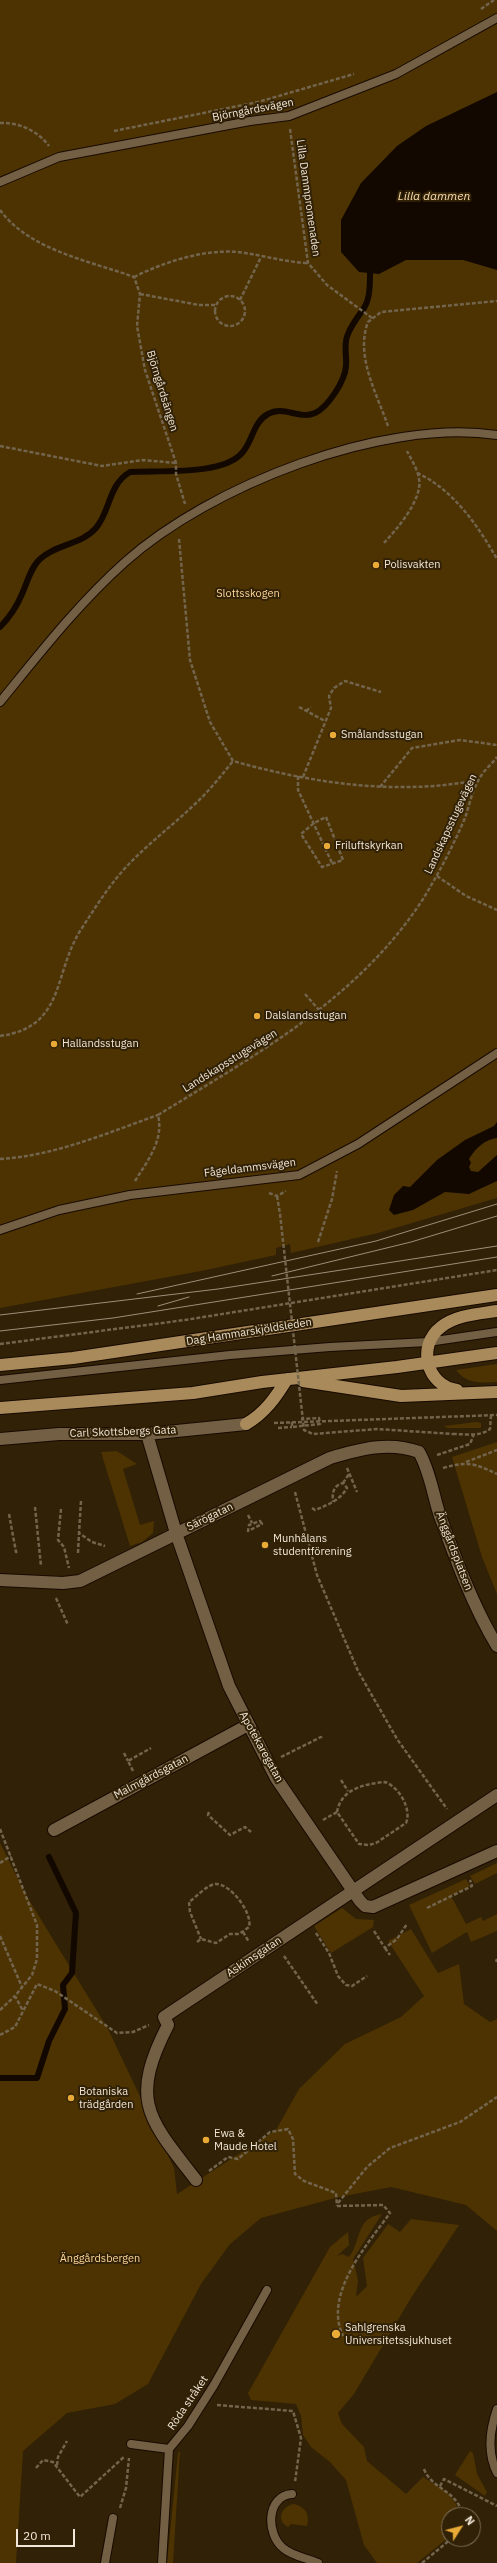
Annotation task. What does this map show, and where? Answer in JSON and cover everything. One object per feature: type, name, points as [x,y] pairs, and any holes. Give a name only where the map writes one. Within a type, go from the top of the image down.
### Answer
[{"type":"main road","name":"Dag Hammarskjöldsleden","points":[[0,1365],[73,1358],[497,1295]]},
{"type":"main road","points":[[472,1393],[444,1386],[431,1374],[428,1363],[428,1342],[437,1330],[451,1321],[497,1311]]},
{"type":"main road","points":[[0,1408],[187,1394],[287,1379],[428,1363],[497,1353]]},
{"type":"main road","points":[[287,1379],[402,1396],[497,1392]]},
{"type":"main road","points":[[246,1424],[256,1418],[272,1403],[287,1379]]},
{"type":"street","name":"Carl Skottsbergs Gata","points":[[0,1439],[59,1434],[147,1434],[246,1424]]},
{"type":"street","name":"Apotekaregatan","points":[[147,1434],[176,1533],[215,1651],[248,1725],[276,1778],[352,1891],[366,1906],[373,1907],[497,1851]]},
{"type":"street","name":"Särögatan","points":[[0,1580],[46,1582],[80,1581],[330,1458],[384,1447],[398,1446],[421,1456]]},
{"type":"street","name":"Änggårdsplatsen","points":[[421,1456],[440,1516],[473,1601],[497,1646]]},
{"type":"street","name":"Malmgårdsgatan","points":[[54,1830],[248,1725]]},
{"type":"street","name":"Askimsgatan","points":[[164,2018],[497,1795]]},
{"type":"street","points":[[164,2018],[168,2025],[150,2066],[146,2097],[154,2124],[196,2180]]},
{"type":"lane","name":"Björngårdsvägen","points":[[0,182],[59,158],[250,121],[289,116],[396,74],[497,18]]},
{"type":"lane","points":[[0,702],[53,636],[101,584],[138,552],[173,525],[188,516],[283,470],[318,458],[392,439],[448,432],[473,432],[497,435]]},
{"type":"lane","name":"Fågeldammsvägen","points":[[0,1230],[59,1210],[130,1195],[240,1180],[288,1177],[312,1168],[340,1154],[497,1053]]},
{"type":"lane","points":[[0,1380],[230,1355],[330,1347],[428,1342],[497,1332]]},
{"type":"lane","name":"Röda stråket","points":[[169,2449],[188,2426],[203,2404],[267,2290]]},
{"type":"lane","points":[[497,2409],[490,2439],[492,2455],[497,2472]]},
{"type":"lane","points":[[131,2444],[169,2449],[162,2563]]},
{"type":"lane","points":[[292,2494],[280,2498],[273,2507],[272,2527],[275,2535],[284,2549],[318,2563]]},
{"type":"lane","points":[[105,2563],[113,2518]]},
{"type":"path","points":[[477,12],[494,0]]},
{"type":"path","points":[[106,133],[258,102],[359,72]]},
{"type":"path","name":"Lilla Dammpromenaden","points":[[289,116],[308,263],[327,285],[372,318]]},
{"type":"path","points":[[0,123],[13,122],[42,135],[59,158]]},
{"type":"path","points":[[0,210],[9,222],[45,245],[134,277],[158,266],[210,254],[237,252],[308,263]]},
{"type":"path","points":[[240,300],[262,257]]},
{"type":"path","name":"Björngårdsängen","points":[[134,277],[140,294],[137,326],[145,370],[176,463],[176,474],[188,516]]},
{"type":"path","points":[[140,294],[199,305],[215,305]]},
{"type":"path","points":[[227,295],[240,300],[244,306],[245,314],[240,322],[232,326],[224,325],[217,320],[214,310],[215,305],[220,299],[227,295]]},
{"type":"path","points":[[384,543],[402,521],[416,499],[419,486],[417,473],[406,449],[392,439],[366,362],[363,347],[364,330],[372,318],[381,312],[497,301]]},
{"type":"path","points":[[0,446],[102,466],[143,460],[176,463]]},
{"type":"path","points":[[417,473],[433,482],[457,504],[483,536],[497,559]]},
{"type":"path","points":[[173,525],[178,535],[183,560],[190,660],[210,722],[233,761],[303,777],[380,787],[436,787],[478,780]]},
{"type":"path","points":[[303,777],[331,708],[329,696],[340,682],[350,682],[381,692]]},
{"type":"path","points":[[299,707],[325,721]]},
{"type":"path","points":[[306,711],[311,707]]},
{"type":"path","points":[[380,787],[412,748],[460,740],[497,745]]},
{"type":"path","name":"Landskapsstugevägen","points":[[0,1159],[16,1158],[88,1140],[158,1115],[283,1038],[318,1010],[378,957],[402,929],[437,876],[463,822],[478,780],[497,757]]},
{"type":"path","points":[[0,1036],[26,1030],[43,1016],[50,1006],[75,941],[108,888],[148,845],[197,803],[233,761]]},
{"type":"path","points":[[298,776],[298,790],[332,863]]},
{"type":"path","points":[[328,818],[343,860],[332,863],[322,867],[301,834],[314,823],[328,818]]},
{"type":"path","points":[[437,876],[466,896],[497,910]]},
{"type":"path","points":[[305,994],[318,1010]]},
{"type":"path","points":[[130,1195],[153,1152],[160,1132],[158,1115]]},
{"type":"path","points":[[318,1242],[332,1199],[340,1154]]},
{"type":"path","points":[[277,1196],[301,1419],[304,1430],[314,1434],[377,1429],[454,1434],[482,1434],[490,1429],[491,1415]]},
{"type":"path","points":[[0,1344],[185,1320],[497,1270]]},
{"type":"path","points":[[246,1424],[497,1415]]},
{"type":"path","points":[[278,1428],[320,1424],[319,1418],[301,1419]]},
{"type":"path","points":[[292,1422],[292,1427]]},
{"type":"path","points":[[421,1456],[470,1444],[474,1434]]},
{"type":"path","points":[[427,1473],[463,1463],[497,1450]]},
{"type":"path","points":[[463,1463],[475,1464],[497,1474]]},
{"type":"path","points":[[347,1468],[357,1492]]},
{"type":"path","points":[[333,1502],[332,1494],[334,1488],[343,1483],[349,1474]]},
{"type":"path","points":[[312,1508],[315,1510],[333,1502],[347,1488],[343,1483]]},
{"type":"path","points":[[293,1488],[317,1575],[358,1672],[397,1739],[448,1811]]},
{"type":"path","points":[[78,1553],[81,1500]]},
{"type":"path","points":[[35,1507],[46,1582],[68,1624]]},
{"type":"path","points":[[61,1509],[58,1540],[64,1547],[69,1568]]},
{"type":"path","points":[[246,1512],[252,1524]]},
{"type":"path","points":[[9,1514],[12,1541],[16,1552],[19,1552]]},
{"type":"path","points":[[259,1520],[262,1524],[255,1529],[248,1531],[247,1528],[252,1524],[259,1520]]},
{"type":"path","points":[[79,1533],[92,1542],[104,1546]]},
{"type":"path","points":[[281,1757],[321,1737],[322,1740]]},
{"type":"path","points":[[128,1761],[151,1748]]},
{"type":"path","points":[[124,1753],[134,1771]]},
{"type":"path","points":[[341,1780],[348,1791]]},
{"type":"path","points":[[320,1821],[337,1812],[341,1798],[348,1791],[375,1783],[390,1784],[408,1810],[406,1823],[376,1843],[361,1845],[337,1812]]},
{"type":"path","points":[[208,1812],[208,1815],[230,1835],[245,1827],[251,1832]]},
{"type":"path","points":[[0,1829],[31,1905],[38,1932],[38,1959],[32,1976],[15,1996],[0,2010]]},
{"type":"path","points":[[0,1863],[11,1856]]},
{"type":"path","points":[[427,1908],[472,1886],[467,1874]]},
{"type":"path","points":[[216,1884],[229,1890],[249,1914],[249,1927],[243,1932],[230,1934],[216,1943],[201,1938],[190,1912],[189,1902],[216,1884]]},
{"type":"path","points":[[308,1921],[329,1953],[340,1980],[352,1986],[367,1976]]},
{"type":"path","points":[[385,1948],[397,1939],[407,1924]]},
{"type":"path","points":[[374,1931],[390,1955]]},
{"type":"path","points":[[243,1932],[250,1942]]},
{"type":"path","points":[[0,1936],[22,1987]]},
{"type":"path","points":[[197,1942],[201,1938]]},
{"type":"path","points":[[280,1950],[318,2005]]},
{"type":"path","points":[[0,2035],[15,2027],[37,1984],[70,2000],[117,2033],[133,2032],[164,2018]]},
{"type":"path","points":[[15,1996],[24,2011]]},
{"type":"path","points":[[337,2206],[367,2167],[390,2148],[460,2122],[497,2097]]},
{"type":"path","points":[[196,2180],[228,2157],[238,2159],[270,2132],[288,2129],[293,2139],[294,2174],[304,2181],[336,2194],[337,2206]]},
{"type":"path","points":[[337,2206],[383,2205],[390,2213],[358,2257],[343,2285],[338,2324],[344,2336]]},
{"type":"path","points":[[203,2404],[293,2411],[301,2438],[292,2494]]},
{"type":"path","points":[[57,2466],[58,2457],[67,2441]]},
{"type":"path","points":[[36,2468],[43,2460],[49,2461],[57,2466],[69,2486],[80,2497],[130,2453],[126,2488],[119,2512],[113,2518]]},
{"type":"path","points":[[424,2469],[426,2476],[456,2498],[460,2507]]},
{"type":"path","points":[[440,2486],[444,2479],[497,2506]]},
{"type":"path","points":[[422,2563],[441,2547]]},
{"type":"green space","name":"Slottsskogen","points":[[0,0],[497,0],[497,1198],[378,1233],[291,1253],[290,1244],[276,1248],[276,1255],[201,1271],[0,1308]]},
{"type":"green space","points":[[497,1364],[497,1382],[475,1382],[460,1375],[456,1370]]},
{"type":"green space","points":[[476,1422],[481,1423],[481,1428],[447,1428],[444,1426]]},
{"type":"green space","points":[[497,1442],[497,1594],[482,1557],[452,1457]]},
{"type":"green space","points":[[117,1451],[137,1464],[123,1469],[140,1525],[154,1521],[153,1533],[142,1542],[130,1546],[101,1452]]},
{"type":"green space","name":"Änggårdsbergen","points":[[0,1843],[26,1895],[108,2029],[174,2168],[177,2194],[276,2130],[299,2089],[345,2044],[401,2017],[424,1996],[388,1941],[411,1929],[438,1973],[459,1964],[464,2004],[490,2022],[497,2019],[497,2231],[466,2205],[391,2187],[339,2197],[261,2218],[230,2244],[201,2284],[148,2384],[115,2404],[67,2413],[23,2451],[16,2563],[0,2563]]},
{"type":"green space","points":[[497,1863],[497,1873],[475,1884],[470,1876]]},
{"type":"green space","points":[[466,1879],[470,1886],[451,1896],[466,1924],[481,1917],[483,1921],[497,1914],[497,1931],[471,1942],[467,1932],[432,1953],[409,1905]]},
{"type":"green space","points":[[342,1908],[356,1919],[374,1920],[373,1927],[331,1953],[314,1926]]},
{"type":"green space","points":[[382,2214],[353,2259],[358,2280],[356,2297],[367,2286],[363,2258],[388,2224],[400,2232],[411,2219],[459,2225],[411,2298],[354,2394],[338,2413],[342,2424],[364,2447],[367,2461],[406,2494],[423,2477],[441,2488],[451,2496],[454,2501],[457,2507],[441,2507],[441,2544],[417,2563],[377,2563],[364,2545],[346,2480],[330,2462],[311,2447],[303,2435],[301,2416],[296,2404],[251,2400],[248,2393],[330,2247],[348,2232],[349,2245],[337,2256],[342,2254],[349,2257],[356,2244],[363,2225],[373,2216]]},
{"type":"green space","points":[[180,2451],[173,2563],[167,2563],[178,2453]]},
{"type":"green space","points":[[470,2451],[473,2453],[477,2474],[487,2492],[485,2496],[455,2475]]},
{"type":"green space","points":[[294,2504],[302,2507],[306,2512],[308,2518],[307,2526],[291,2524],[288,2527],[282,2521],[281,2517],[283,2510]]},
{"type":"water","name":"Lilla dammen","points":[[497,92],[497,270],[463,260],[406,260],[379,274],[359,272],[341,252],[341,220],[361,183],[397,146],[426,126]]},
{"type":"water","points":[[497,1122],[497,1138],[484,1143],[474,1151],[469,1159],[471,1163],[469,1167],[471,1171],[478,1172],[497,1155],[497,1181],[469,1194],[445,1192],[413,1210],[394,1215],[389,1210],[394,1195],[403,1186],[410,1187],[437,1160],[465,1140],[494,1126]]},
{"type":"waterway","points":[[0,627],[10,616],[18,603],[37,562],[53,550],[90,534],[101,521],[118,484],[123,477],[130,472],[205,469],[220,465],[233,460],[242,453],[249,443],[259,422],[268,414],[280,411],[309,415],[320,410],[335,393],[343,379],[346,366],[345,346],[347,338],[351,327],[366,304],[369,291],[370,273]]},
{"type":"waterway","points":[[0,2078],[37,2078],[49,2041],[65,2009],[63,1985],[72,1973],[76,1913],[49,1857]]},
{"type":"tram line","points":[[137,1294],[376,1241],[497,1204]]},
{"type":"tram line","points":[[272,1276],[411,1242],[497,1216]]},
{"type":"tram line","points":[[0,1315],[218,1289],[497,1246]]},
{"type":"tram line","points":[[0,1331],[113,1318],[497,1257]]},
{"type":"tram line","points":[[158,1306],[189,1297]]},
{"type":"place","name":"Polisvakten","points":[[376,565]]},
{"type":"place","name":"Smålandsstugan","points":[[333,735]]},
{"type":"place","name":"Friluftskyrkan","points":[[327,846]]},
{"type":"place","name":"Dalslandsstugan","points":[[257,1016]]},
{"type":"place","name":"Hallandsstugan","points":[[54,1044]]},
{"type":"place","name":"Munhålans studentförening","points":[[265,1545]]},
{"type":"place","name":"Botaniska trädgården","points":[[71,2098]]},
{"type":"place","name":"Ewa & Maude Hotel","points":[[206,2140]]},
{"type":"place","name":"Sahlgrenska Universitetssjukhuset","points":[[336,2334]]}]
